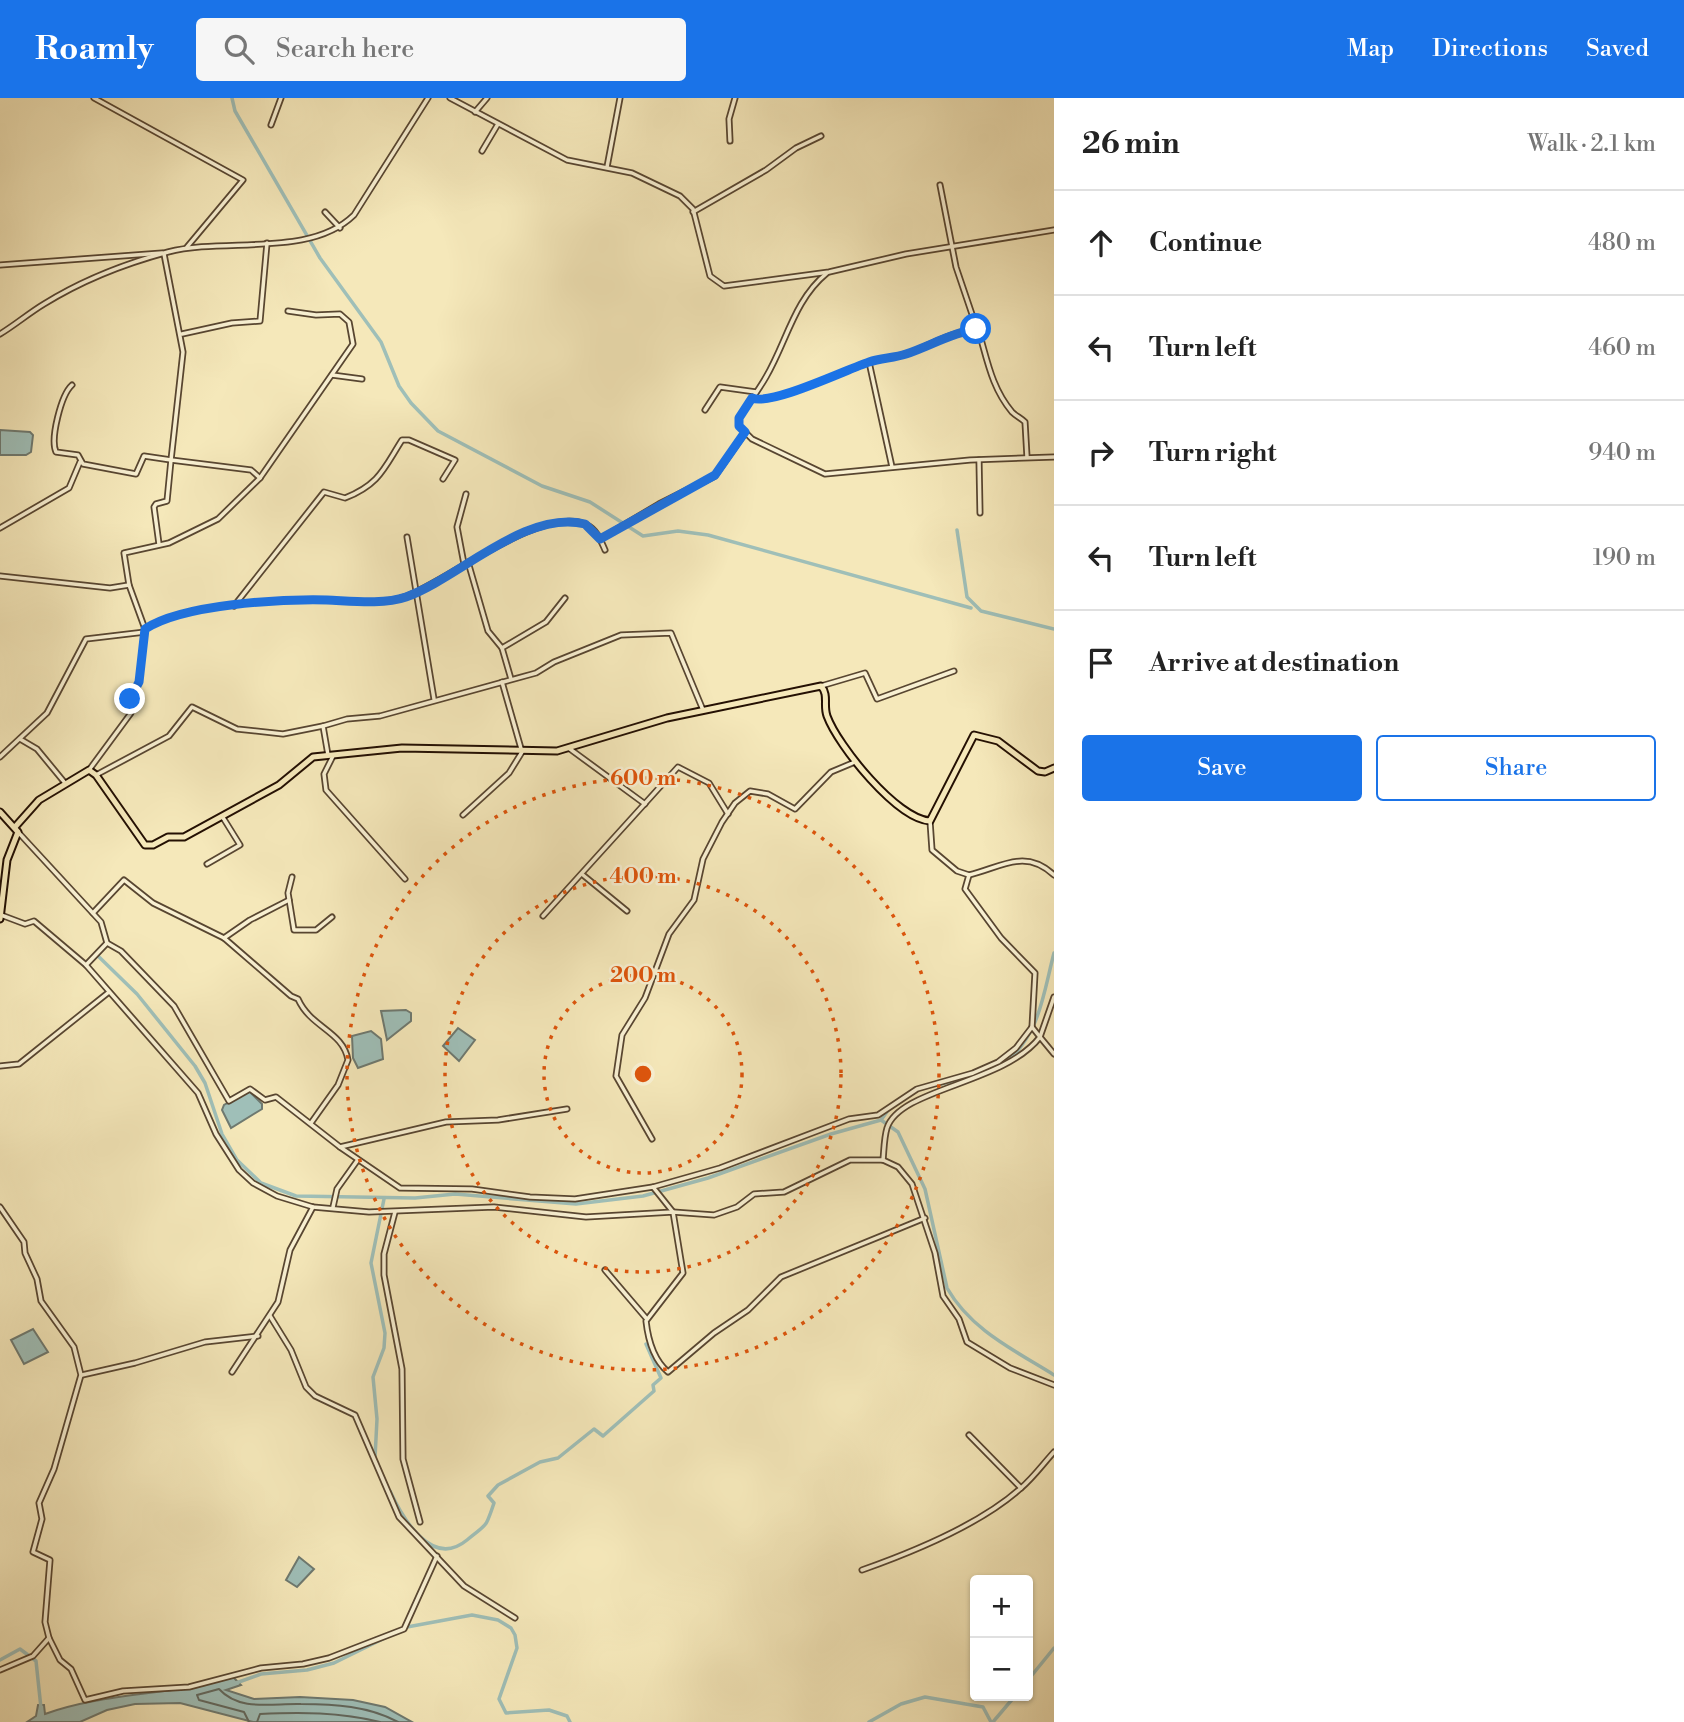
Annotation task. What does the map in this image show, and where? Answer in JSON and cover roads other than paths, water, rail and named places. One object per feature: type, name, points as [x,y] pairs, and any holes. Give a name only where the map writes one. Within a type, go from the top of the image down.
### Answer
[{"type":"main road","points":[[0,917],[7,860],[17,830],[39,800],[89,770],[96,775],[145,845],[153,845],[168,837],[179,840],[222,817],[279,785],[313,757],[402,748],[484,748],[522,752],[570,748],[703,710],[821,686],[825,692],[827,715],[834,731],[856,761],[891,800],[905,811],[930,821],[974,735],[998,741],[1038,771],[1045,772],[1054,768]]},
{"type":"main road","points":[[0,812],[17,830]]},
{"type":"street","points":[[94,98],[243,180],[186,248]]},
{"type":"street","points":[[271,125],[281,98]]},
{"type":"street","points":[[0,334],[71,289],[165,253],[186,248],[294,243],[340,228],[354,215],[428,98]]},
{"type":"street","points":[[450,98],[567,160],[632,173],[680,196],[693,209],[702,254],[710,276],[717,283],[742,286],[1054,230]]},
{"type":"street","points":[[475,112],[487,98]]},
{"type":"street","points":[[607,167],[620,98]]},
{"type":"street","points":[[730,141],[729,119],[735,98]]},
{"type":"street","points":[[482,151],[498,124]]},
{"type":"street","points":[[693,212],[766,170],[796,148],[821,136]]},
{"type":"street","points":[[940,185],[956,267],[986,366],[1014,415],[1026,422],[1027,457]]},
{"type":"street","points":[[325,212],[340,228]]},
{"type":"street","points":[[182,334],[232,323],[260,321],[267,243]]},
{"type":"street","points":[[159,545],[154,507],[156,503],[167,501],[183,377],[182,334],[165,253]]},
{"type":"street","points":[[0,265],[165,253]]},
{"type":"street","points":[[829,272],[806,296],[791,320],[783,343],[739,418],[739,426],[752,439],[817,472],[843,474],[892,467],[1054,457]]},
{"type":"street","points":[[89,770],[133,710],[130,701],[139,682],[145,630],[129,585],[124,553],[175,540],[218,519],[260,478],[353,344],[346,317],[332,313],[316,315],[288,311]]},
{"type":"street","points":[[752,398],[759,401],[784,396],[869,362],[903,355],[943,338],[976,329]]},
{"type":"street","points":[[869,362],[892,467]]},
{"type":"street","points":[[332,375],[362,379]]},
{"type":"street","points":[[0,528],[69,488],[80,462],[78,455],[56,452],[54,448],[62,396],[72,385]]},
{"type":"street","points":[[705,410],[720,387],[756,392]]},
{"type":"street","points":[[603,538],[659,504],[715,475],[745,432]]},
{"type":"street","points":[[234,606],[324,492],[345,498],[370,483],[385,472],[402,440],[455,460],[443,479]]},
{"type":"street","points":[[80,462],[136,474],[144,456],[251,470],[260,478]]},
{"type":"street","points":[[979,460],[980,513]]},
{"type":"street","points":[[466,494],[457,527],[488,631],[502,648],[511,679]]},
{"type":"street","points":[[0,757],[47,713],[86,639],[145,630],[176,613],[310,600],[396,599],[415,593],[531,530],[554,524],[585,524],[603,538],[606,550]]},
{"type":"street","points":[[407,537],[434,699]]},
{"type":"street","points":[[0,576],[110,588],[129,585]]},
{"type":"street","points":[[502,648],[546,622],[565,597]]},
{"type":"street","points":[[96,775],[169,736],[192,707],[237,729],[283,734],[347,719],[380,716],[536,673],[554,662],[621,635],[671,633],[703,710]]},
{"type":"street","points":[[821,686],[865,673],[877,699],[954,671]]},
{"type":"street","points":[[463,815],[509,773],[522,752],[502,682]]},
{"type":"street","points":[[323,726],[330,756],[324,774],[326,790],[405,879]]},
{"type":"street","points":[[20,738],[41,753],[65,783]]},
{"type":"street","points":[[570,748],[645,804]]},
{"type":"street","points":[[652,1139],[616,1076],[622,1035],[650,988],[669,934],[694,900],[704,859],[728,814],[743,796],[757,790],[795,809],[831,772],[856,761]]},
{"type":"street","points":[[543,916],[583,876],[681,767],[709,783],[728,814]]},
{"type":"street","points":[[207,864],[240,845],[222,817]]},
{"type":"street","points":[[930,821],[932,850],[957,871],[969,875],[1020,860],[1041,864],[1054,875]]},
{"type":"street","points":[[17,830],[93,913],[106,933],[107,943],[86,965]]},
{"type":"street","points":[[969,875],[965,889],[973,902],[1001,938],[1035,973],[1034,1029],[1054,1054]]},
{"type":"street","points":[[583,876],[627,911]]},
{"type":"street","points":[[292,877],[289,900],[295,930],[316,930],[332,917]]},
{"type":"street","points":[[93,913],[124,880],[153,903],[224,938],[291,996],[298,999],[309,1018],[341,1041],[348,1060],[345,1072],[311,1123]]},
{"type":"street","points":[[224,938],[250,920],[289,900]]},
{"type":"street","points":[[0,917],[25,925],[34,921],[86,965],[198,1093],[216,1134],[239,1170],[253,1183],[277,1196],[313,1207],[394,1212],[494,1208],[606,1217],[673,1212],[714,1215],[737,1208],[754,1194],[784,1192],[850,1160],[883,1160],[898,1167],[909,1181],[925,1218],[943,1296],[958,1319],[967,1342],[1010,1368],[1054,1385]]},
{"type":"street","points":[[107,943],[121,951],[174,1006],[229,1101],[253,1089],[265,1100],[276,1097],[357,1161],[400,1188],[472,1189],[530,1197],[575,1199],[654,1187],[712,1171],[849,1119],[878,1115],[917,1089],[973,1073],[998,1062],[1034,1029]]},
{"type":"street","points":[[0,1066],[19,1064],[109,992]]},
{"type":"street","points":[[883,1160],[887,1128],[891,1121],[920,1097],[958,1087],[1002,1069],[1041,1037],[1054,997]]},
{"type":"street","points":[[340,1147],[446,1122],[498,1120],[567,1108]]},
{"type":"street","points":[[333,1207],[337,1189],[357,1161]]},
{"type":"street","points":[[646,1318],[683,1273],[673,1212],[654,1187]]},
{"type":"street","points":[[0,1207],[21,1236],[24,1253],[37,1279],[40,1301],[74,1347],[81,1375],[54,1469],[39,1503],[42,1519],[33,1552],[50,1560],[45,1612],[49,1638],[60,1660],[71,1669],[86,1700],[123,1691],[189,1687],[261,1668],[303,1664],[329,1658],[404,1629],[437,1556]]},
{"type":"street","points":[[232,1372],[270,1316],[283,1285],[284,1268],[290,1250],[313,1207]]},
{"type":"street","points":[[394,1212],[384,1254],[384,1275],[397,1334],[404,1387],[403,1458],[420,1522]]},
{"type":"street","points":[[605,1270],[646,1318],[648,1338],[661,1366],[668,1372],[714,1333],[748,1310],[781,1277],[925,1218]]},
{"type":"street","points":[[270,1316],[291,1350],[306,1387],[315,1396],[355,1415],[395,1509],[410,1531],[464,1586],[515,1618]]},
{"type":"street","points":[[81,1375],[135,1363],[205,1342],[257,1336]]},
{"type":"street","points":[[969,1435],[1021,1488]]},
{"type":"street","points":[[862,1570],[900,1556],[991,1510],[1021,1488],[1054,1452]]},
{"type":"street","points":[[0,1670],[33,1656],[49,1638]]},
{"type":"water","points":[[0,430],[30,432],[33,435],[31,452],[26,455],[0,455]]},
{"type":"water","points":[[406,1010],[411,1013],[411,1021],[387,1040],[381,1011]]},
{"type":"water","points":[[458,1028],[475,1040],[459,1061],[443,1046]]},
{"type":"water","points":[[371,1031],[381,1039],[383,1059],[358,1068],[353,1058],[352,1036]]},
{"type":"water","points":[[249,1091],[262,1104],[262,1109],[231,1128],[222,1110],[224,1105]]},
{"type":"water","points":[[33,1329],[48,1352],[24,1364],[11,1340]]},
{"type":"water","points":[[299,1557],[314,1569],[297,1587],[286,1580]]},
{"type":"water","points":[[233,1677],[241,1685],[226,1690],[254,1699],[300,1697],[353,1700],[385,1707],[412,1722],[253,1722],[180,1703],[135,1704],[107,1710],[80,1722],[27,1722],[36,1716],[38,1705],[44,1705],[45,1714],[91,1702],[186,1688]]},
{"type":"waterway","points":[[232,98],[235,111],[320,258],[381,342],[399,386],[438,431],[542,486],[590,502],[643,536],[678,531],[708,535],[971,608]]},
{"type":"waterway","points":[[957,530],[967,597],[981,611],[1054,629]]},
{"type":"waterway","points":[[1005,1063],[1017,1052],[1033,1027],[1054,953]]},
{"type":"waterway","points":[[97,955],[137,994],[195,1066],[205,1083],[222,1134],[237,1160],[261,1183],[296,1196],[415,1198],[455,1194],[576,1204],[643,1196],[708,1178],[831,1134],[881,1120],[889,1109]]},
{"type":"waterway","points":[[936,1085],[969,1078]]},
{"type":"waterway","points":[[881,1120],[898,1132],[925,1189],[947,1288],[957,1303],[968,1316],[995,1338],[1054,1375]]},
{"type":"waterway","points":[[375,1458],[377,1419],[373,1377],[384,1348],[385,1333],[371,1263],[384,1199]]},
{"type":"waterway","points":[[390,1491],[411,1526],[431,1545],[442,1549],[454,1547],[467,1540],[485,1525],[489,1518],[494,1503],[488,1496],[498,1485],[540,1462],[558,1458],[594,1429],[603,1436],[654,1391],[653,1385],[661,1378],[646,1344]]},
{"type":"waterway","points":[[236,1683],[261,1674],[307,1670],[334,1663],[407,1627],[472,1615],[498,1620],[511,1628],[515,1635],[517,1648],[499,1699],[506,1713],[549,1710],[567,1716],[570,1722]]},
{"type":"waterway","points":[[1033,1674],[1054,1648]]},
{"type":"waterway","points":[[0,1660],[20,1649],[36,1661],[41,1708]]},
{"type":"waterway","points":[[869,1722],[901,1704],[925,1697],[983,1707],[991,1722]]},
{"type":"waterway","points":[[993,1722],[1011,1701]]}]
